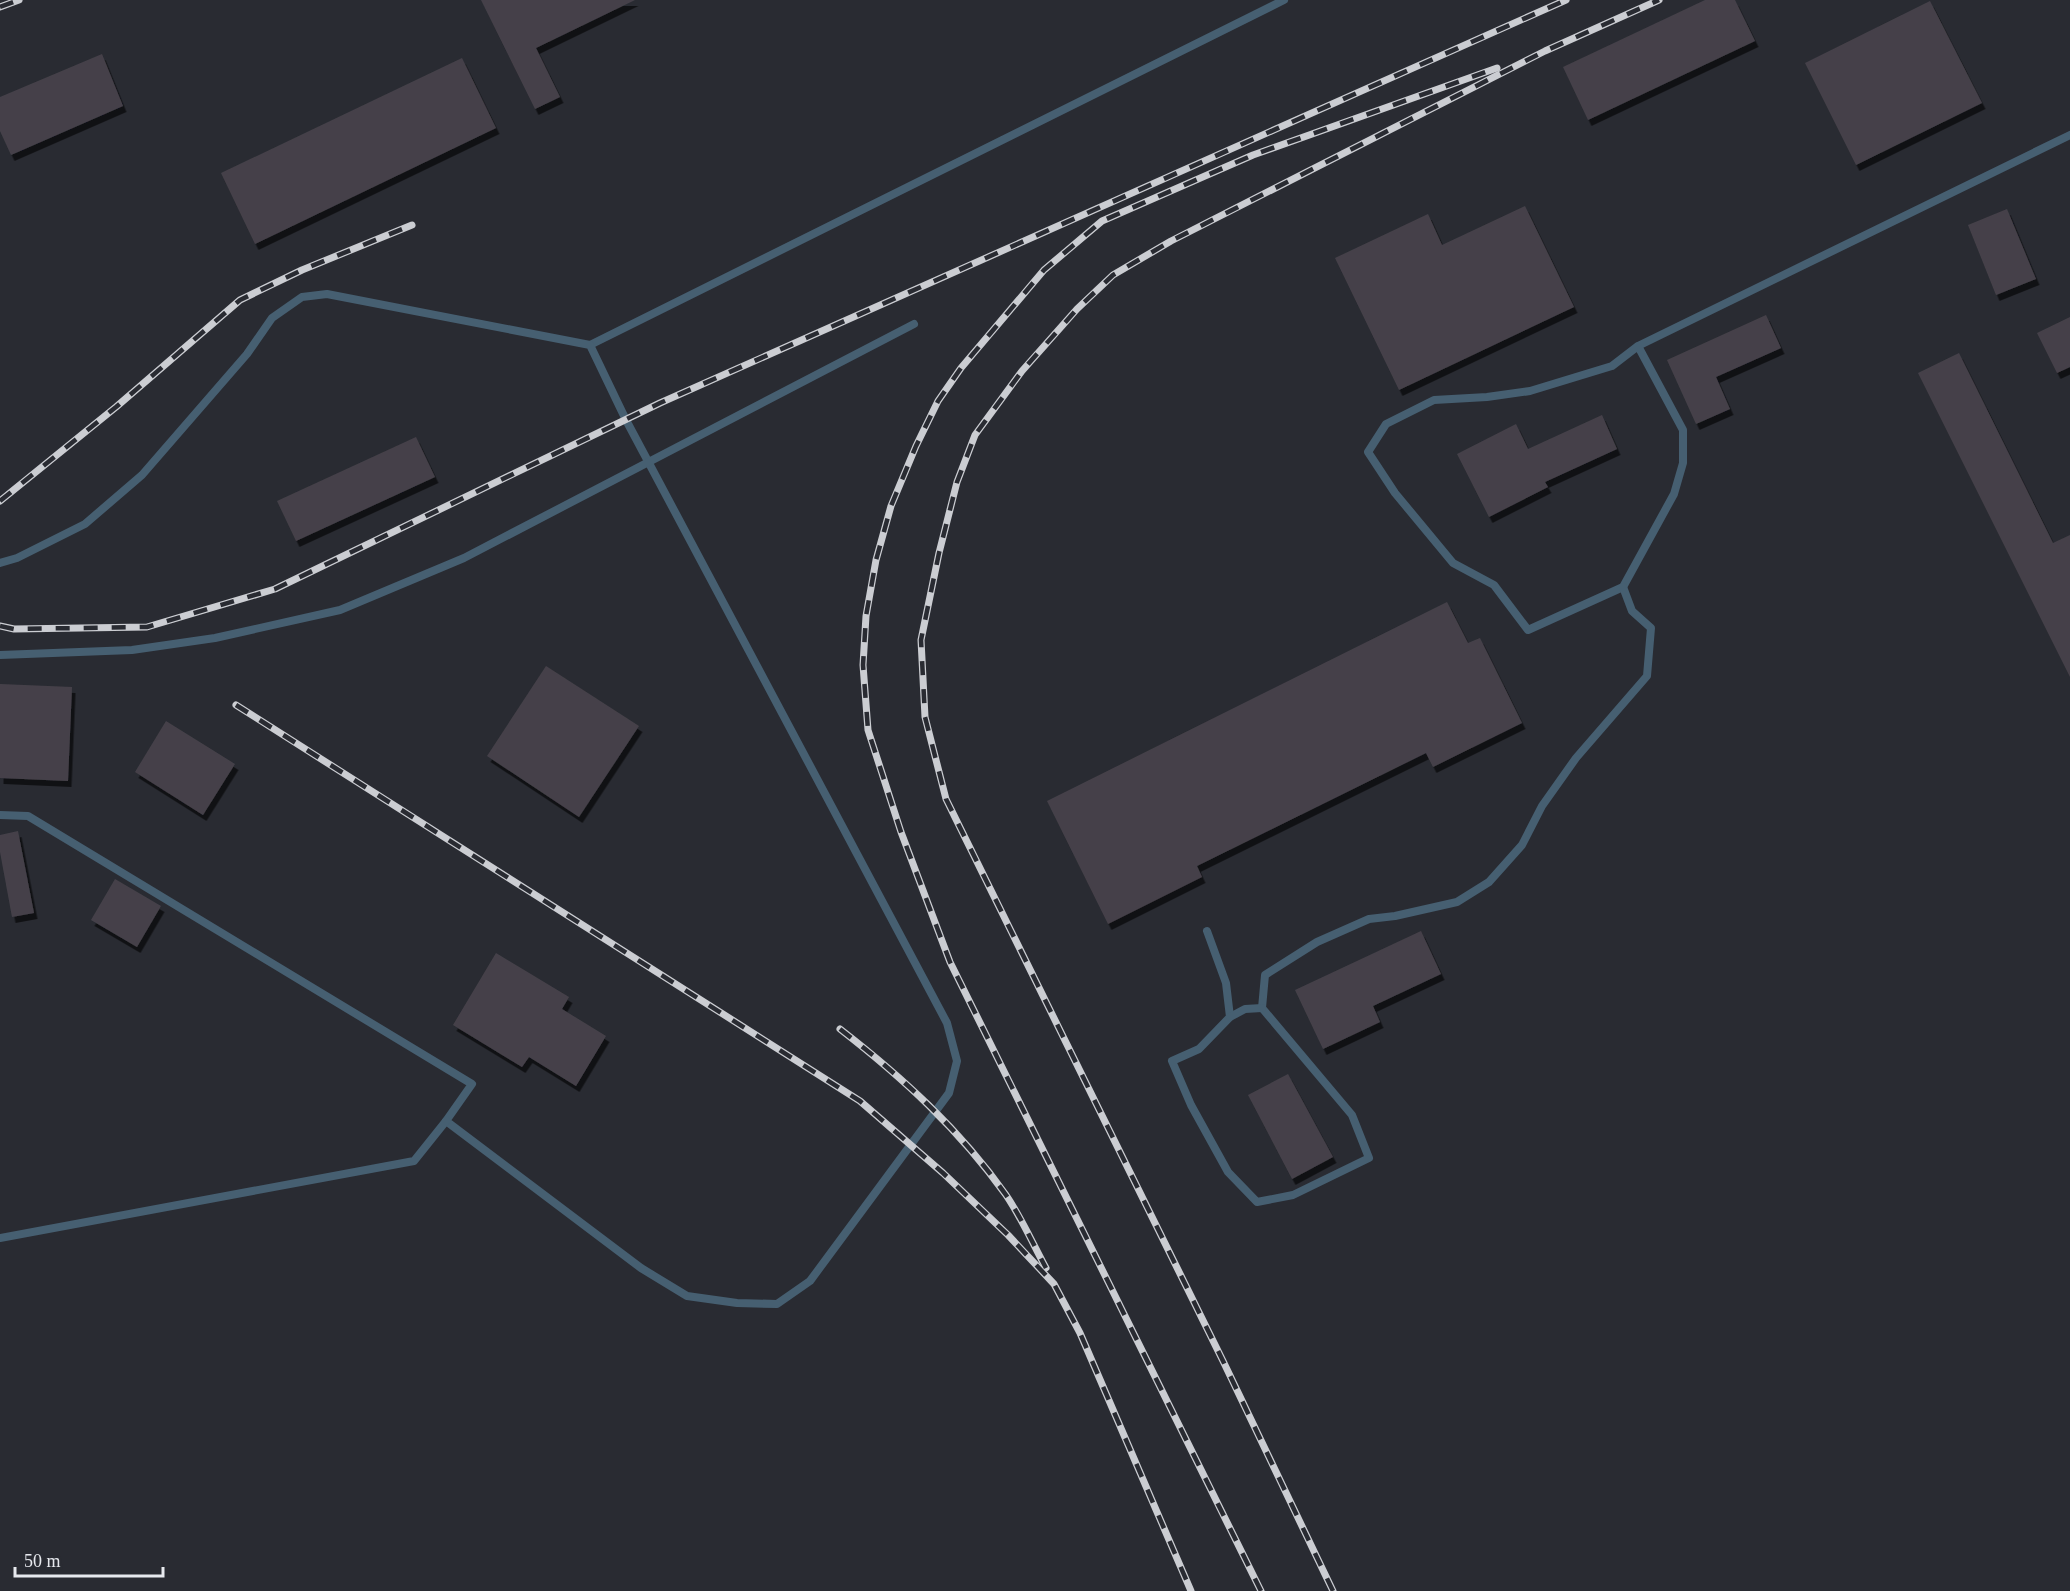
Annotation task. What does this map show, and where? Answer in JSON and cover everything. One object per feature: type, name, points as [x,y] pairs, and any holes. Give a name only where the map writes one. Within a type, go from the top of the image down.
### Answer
[{"type":"lane","points":[[0,563],[17,558],[85,524],[142,475],[246,354],[272,318],[302,297],[327,294],[590,345],[1284,0]]},
{"type":"lane","points":[[1638,346],[1683,430],[1683,463],[1674,494],[1623,587],[1528,630],[1494,585],[1453,563],[1395,493],[1368,452],[1386,424],[1434,400],[1486,397],[1530,391],[1612,366],[1638,346],[2070,135]]},
{"type":"lane","points":[[0,655],[132,650],[215,638],[340,610],[464,558],[914,324]]},
{"type":"lane","points":[[446,1121],[641,1268],[687,1296],[737,1303],[777,1304],[810,1281],[949,1093],[957,1061],[947,1023],[648,463],[590,345]]},
{"type":"lane","points":[[1262,1008],[1245,1009],[1230,1017],[1199,1049],[1172,1061],[1191,1105],[1228,1172],[1257,1202],[1293,1195],[1369,1158],[1352,1115],[1262,1008],[1265,975],[1317,942],[1369,919],[1395,916],[1457,902],[1489,882],[1522,845],[1542,806],[1576,758],[1647,676],[1651,628],[1632,611],[1623,587]]},
{"type":"lane","points":[[0,815],[28,816],[472,1084],[414,1161],[0,1238]]},
{"type":"lane","points":[[1207,931],[1226,983],[1230,1017]]},
{"type":"building","points":[[481,0],[635,0],[536,48],[560,97],[535,109]]},
{"type":"building","points":[[1705,0],[1735,0],[1755,41],[1588,120],[1563,67]]},
{"type":"building","points":[[1930,1],[1982,103],[1856,165],[1805,63]]},
{"type":"building","points":[[102,54],[123,106],[11,155],[0,131],[0,97]]},
{"type":"building","points":[[462,58],[496,128],[255,244],[221,173]]},
{"type":"building","points":[[1525,206],[1574,307],[1399,390],[1335,258],[1428,214],[1442,245]]},
{"type":"building","points":[[2007,209],[2036,279],[1996,295],[1968,225]]},
{"type":"building","points":[[1766,315],[1781,348],[1716,377],[1730,409],[1696,424],[1667,360]]},
{"type":"building","points":[[2070,317],[2070,367],[2057,373],[2037,333]]},
{"type":"building","points":[[1959,353],[2053,543],[2070,535],[2070,677],[1918,373]]},
{"type":"building","points":[[1602,415],[1617,449],[1545,482],[1548,487],[1489,517],[1457,454],[1516,424],[1528,449]]},
{"type":"building","points":[[416,437],[435,477],[296,541],[277,501]]},
{"type":"building","points":[[1447,602],[1468,643],[1480,638],[1522,723],[1433,767],[1426,753],[1197,866],[1202,877],[1108,924],[1047,801]]},
{"type":"building","points":[[546,666],[639,726],[579,817],[487,756]]},
{"type":"building","points":[[0,684],[72,687],[68,781],[0,778]]},
{"type":"building","points":[[166,721],[235,764],[203,815],[135,772]]},
{"type":"building","points":[[18,831],[34,913],[12,917],[0,852],[0,835]]},
{"type":"building","points":[[115,879],[161,906],[137,947],[91,920]]},
{"type":"building","points":[[1421,931],[1441,974],[1373,1006],[1380,1022],[1323,1049],[1295,990]]},
{"type":"building","points":[[496,953],[569,997],[562,1009],[606,1036],[576,1086],[529,1057],[522,1067],[453,1025]]},
{"type":"building","points":[[1288,1074],[1333,1157],[1292,1179],[1248,1095]]},
{"type":"railway","points":[[0,7],[19,0]]},
{"type":"railway","points":[[0,626],[14,629],[147,627],[275,589],[660,403],[1566,0]]},
{"type":"railway","points":[[1333,1591],[1224,1363],[946,799],[925,717],[921,640],[957,482],[975,435],[1022,371],[1077,309],[1113,275],[1171,241],[1545,51],[1659,0]]},
{"type":"railway","points":[[1261,1591],[950,962],[901,832],[868,730],[863,665],[866,616],[876,560],[891,506],[938,401],[961,368],[1044,270],[1102,221],[1253,155],[1497,68]]},
{"type":"railway","points":[[0,501],[116,407],[240,300],[302,270],[412,225]]},
{"type":"railway","points":[[236,705],[860,1101],[943,1173],[1008,1235],[1054,1284],[1080,1333],[1191,1591]]},
{"type":"railway","points":[[840,1029],[908,1086],[969,1148],[1006,1195],[1046,1268]]}]
